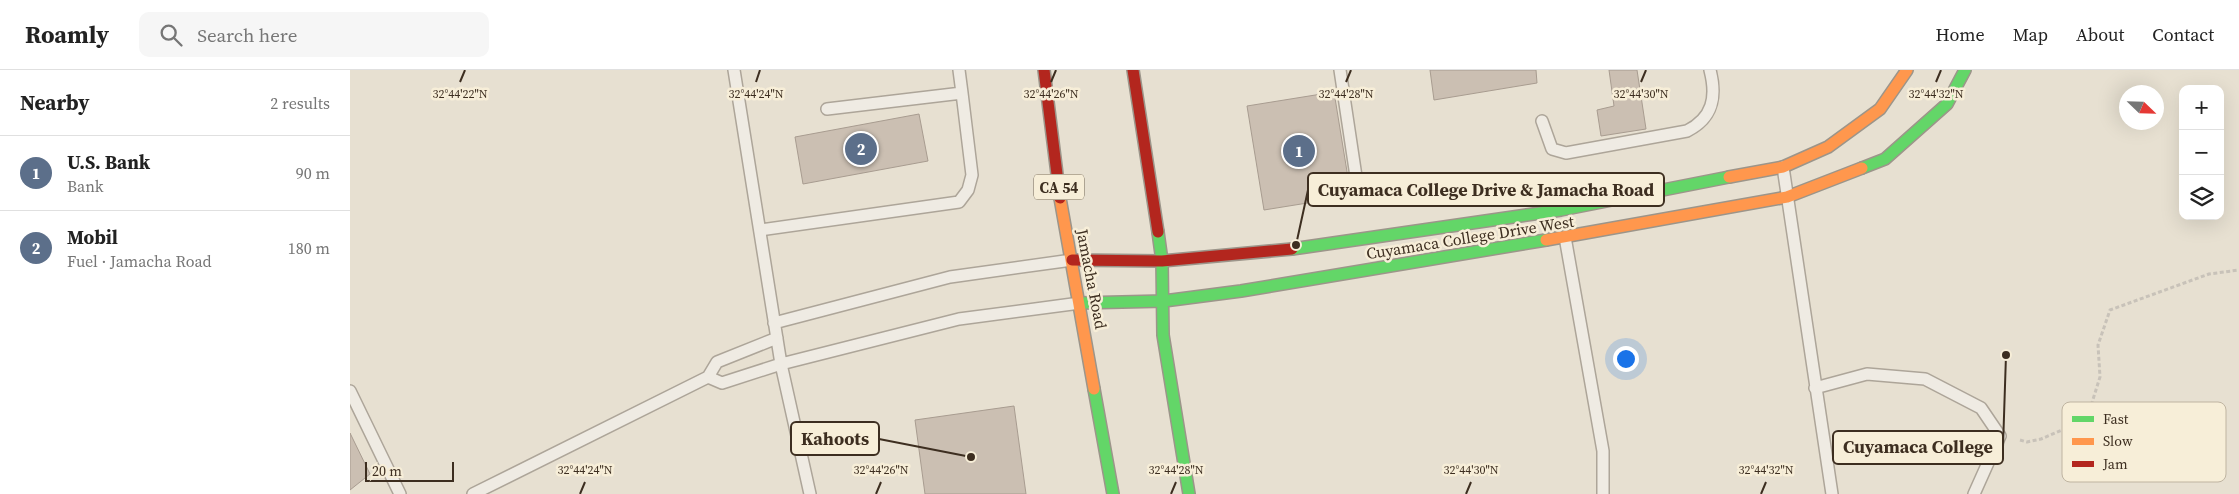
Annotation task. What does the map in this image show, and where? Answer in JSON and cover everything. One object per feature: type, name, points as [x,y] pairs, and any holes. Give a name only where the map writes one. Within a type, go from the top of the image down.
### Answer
[{"type":"street","name":"Jamacha Road","points":[[1044,70],[1061,202],[1113,494]]},
{"type":"street","points":[[1134,70],[1162,261],[1164,335],[1189,494]]},
{"type":"street","name":"Cuyamaca College Drive West","points":[[1080,303],[1164,301],[1241,291],[1563,224],[1784,167],[1828,147],[1880,109],[1907,70]]},
{"type":"street","name":"Cuyamaca College Drive West","points":[[1072,260],[1162,261],[1230,257],[1316,246],[1563,224],[1787,197],[1885,159],[1948,104],[1964,70]]},
{"type":"lane","points":[[734,70],[781,364],[810,494]]},
{"type":"lane","points":[[760,230],[958,202],[968,190],[972,175],[959,70]]},
{"type":"lane","points":[[1340,70],[1357,183],[1367,189],[1410,180]]},
{"type":"lane","points":[[1542,120],[1552,150],[1566,153],[1687,131],[1700,124],[1712,104],[1714,84],[1710,70]]},
{"type":"lane","points":[[827,110],[962,93]]},
{"type":"lane","points":[[1784,167],[1832,494]]},
{"type":"lane","points":[[1563,224],[1603,451],[1603,494]]},
{"type":"lane","points":[[774,323],[950,277],[1072,260]]},
{"type":"lane","points":[[708,377],[722,382],[781,364],[959,319],[1080,303]]},
{"type":"lane","points":[[473,494],[708,377],[717,362],[777,338]]},
{"type":"lane","points":[[1815,388],[1867,374],[1925,379],[1981,408],[2000,436],[1974,494]]},
{"type":"lane","points":[[350,391],[400,494]]},
{"type":"path","points":[[2092,402],[2100,377],[2098,345],[2110,310],[2209,274],[2239,270]]},
{"type":"path","points":[[2000,436],[2027,442],[2062,430]]},
{"type":"building","points":[[1430,70],[1536,70],[1537,83],[1434,100]]},
{"type":"building","points":[[1609,70],[1637,70],[1646,129],[1601,136],[1597,110],[1614,106]]},
{"type":"building","points":[[1334,92],[1351,196],[1264,210],[1247,106]]},
{"type":"building","points":[[919,114],[928,161],[803,184],[795,137]]},
{"type":"building","points":[[1014,406],[1026,494],[925,494],[915,420]]},
{"type":"building","points":[[350,433],[370,474],[350,490]]},
{"type":"traffic: fast","points":[[1862,168],[1885,159],[1947,104],[1965,70]]},
{"type":"traffic: fast","points":[[1292,249],[1561,210],[1729,177]]},
{"type":"traffic: fast","points":[[1158,232],[1162,261],[1163,335],[1189,494]]},
{"type":"traffic: fast","points":[[1080,303],[1164,301],[1241,291],[1546,240]]},
{"type":"traffic: fast","points":[[1094,389],[1113,494]]},
{"type":"traffic: slow","points":[[1729,177],[1783,167],[1828,147],[1880,109],[1907,70]]},
{"type":"traffic: slow","points":[[1546,240],[1787,197],[1862,168]]},
{"type":"traffic: slow","points":[[1060,198],[1094,389]]},
{"type":"traffic: jam","points":[[1044,70],[1060,198]]},
{"type":"traffic: jam","points":[[1133,70],[1158,232]]},
{"type":"traffic: jam","points":[[1072,260],[1162,261],[1292,249]]},
{"type":"place","name":"Mobil","points":[[861,149]]},
{"type":"place","name":"U.S. Bank","points":[[1299,151]]},
{"type":"place","name":"Cuyamaca College Drive & Jamacha Road","points":[[1296,245]]},
{"type":"place","name":"Cuyamaca College","points":[[2006,355]]},
{"type":"place","name":"Kahoots","points":[[971,457]]}]
